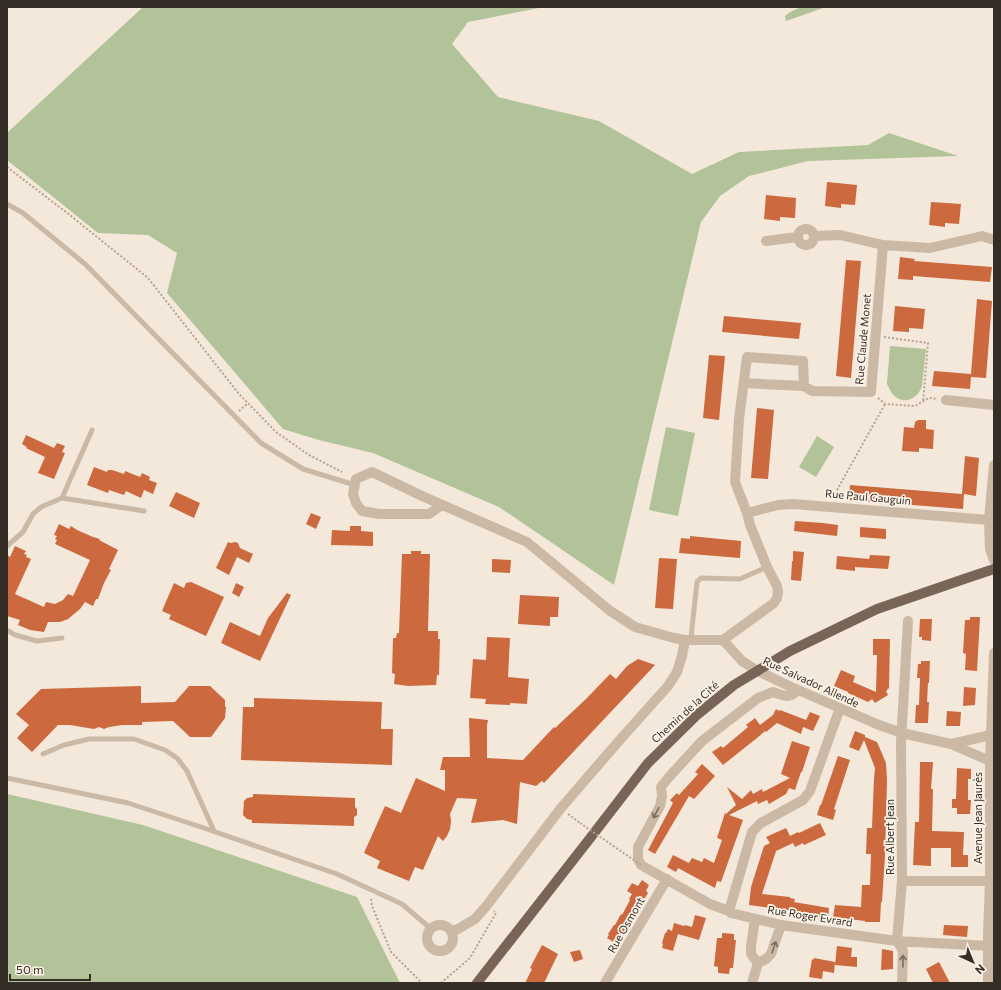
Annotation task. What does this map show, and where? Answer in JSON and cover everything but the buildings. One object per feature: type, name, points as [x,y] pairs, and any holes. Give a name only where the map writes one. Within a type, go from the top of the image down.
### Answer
[{"type":"main road","name":"Chemin de la Cité","points":[[477,983],[648,763],[698,714],[738,681],[790,651],[877,609],[994,569]]},
{"type":"street","points":[[766,241],[798,237],[799,241],[806,245],[814,241],[814,236],[840,235],[883,244],[930,248],[982,236],[994,240]]},
{"type":"street","name":"Rue Claude Monet","points":[[744,383],[804,386],[812,391],[871,392],[883,244]]},
{"type":"street","points":[[442,505],[429,514],[379,514],[362,511],[356,503],[353,494],[355,482],[372,472],[442,505],[527,542],[609,610],[635,627],[674,638],[688,640],[723,640],[774,603],[778,592],[777,586],[767,568],[750,525],[735,482],[739,419],[747,357],[803,361],[804,386]]},
{"type":"street","points":[[946,400],[994,405]]},
{"type":"street","points":[[994,465],[989,520],[990,549],[994,560]]},
{"type":"street","name":"Rue Paul Gauguin","points":[[747,513],[778,505],[794,504],[989,520]]},
{"type":"street","name":"Rue Albert Jean","points":[[897,941],[902,881],[902,733],[908,621]]},
{"type":"street","points":[[452,931],[475,919],[561,808],[668,686],[677,672],[688,640]]},
{"type":"street","name":"Rue Salvador Allende","points":[[723,640],[742,661],[756,670],[798,690],[879,725],[902,733],[951,744],[990,761]]},
{"type":"street","name":"Avenue Jean Jaurès","points":[[988,983],[988,946],[992,881],[990,761],[994,653]]},
{"type":"street","points":[[641,865],[638,859],[638,848],[660,806],[662,796],[661,787],[669,777],[702,741],[758,698],[773,692],[784,696],[794,695],[798,690]]},
{"type":"street","points":[[729,911],[752,832],[761,823],[803,800],[810,791],[840,708]]},
{"type":"street","points":[[951,744],[991,735]]},
{"type":"street","name":"Rue Roger Evrard","points":[[641,865],[710,904],[731,913],[755,919],[781,925],[897,941],[988,946]]},
{"type":"street","name":"Rue Osmont","points":[[605,983],[666,879]]},
{"type":"street","points":[[902,881],[992,881]]},
{"type":"street","points":[[755,919],[751,954],[758,963]]},
{"type":"street","points":[[438,924],[446,926],[452,931],[452,945],[445,951],[436,951],[432,949],[428,945],[426,936],[430,928],[438,924]]},
{"type":"street","points":[[752,983],[758,963],[766,959],[771,954],[781,925]]},
{"type":"street","points":[[897,941],[903,951],[902,983]]},
{"type":"street","points":[[988,983],[994,983]]},
{"type":"lane","points":[[7,204],[23,213],[85,264],[261,443],[303,469],[355,482]]},
{"type":"lane","points":[[62,498],[92,430]]},
{"type":"lane","points":[[7,546],[23,532],[33,514],[41,507],[62,498],[144,510]]},
{"type":"lane","points":[[688,640],[692,628],[697,582],[701,578],[740,579],[767,568]]},
{"type":"lane","points":[[7,630],[15,635],[37,640],[62,638]]},
{"type":"lane","points":[[43,754],[64,745],[89,739],[134,739],[165,750],[178,758],[187,771],[214,831]]},
{"type":"lane","points":[[7,778],[128,802],[337,874],[402,904],[430,928]]},
{"type":"path","points":[[7,167],[148,278],[239,394],[276,432],[309,455],[355,482]]},
{"type":"path","points":[[876,336],[928,343],[923,402]]},
{"type":"path","points":[[871,392],[885,404],[915,406],[929,398],[946,400]]},
{"type":"path","points":[[234,416],[248,403]]},
{"type":"path","points":[[836,507],[836,492],[885,404]]},
{"type":"path","points":[[561,808],[641,865]]},
{"type":"path","points":[[370,889],[372,906],[391,952],[422,983]]},
{"type":"path","points":[[441,983],[470,958],[496,913],[488,904]]},
{"type":"green space","points":[[143,7],[544,7],[468,22],[452,44],[498,97],[599,121],[692,174],[739,152],[868,145],[889,133],[958,156],[808,161],[749,176],[720,196],[701,222],[614,585],[499,507],[373,453],[319,440],[283,429],[167,293],[177,253],[148,235],[98,233],[7,160],[7,133]]},
{"type":"green space","points":[[801,7],[826,7],[786,21],[785,16]]},
{"type":"green space","points":[[890,346],[926,349],[922,386],[920,391],[913,398],[908,400],[899,399],[895,396],[887,384]]},
{"type":"green space","points":[[666,427],[695,433],[678,516],[649,510]]},
{"type":"green space","points":[[817,436],[834,447],[816,477],[799,467]]},
{"type":"green space","points":[[7,794],[143,825],[357,897],[400,983],[7,983]]}]
